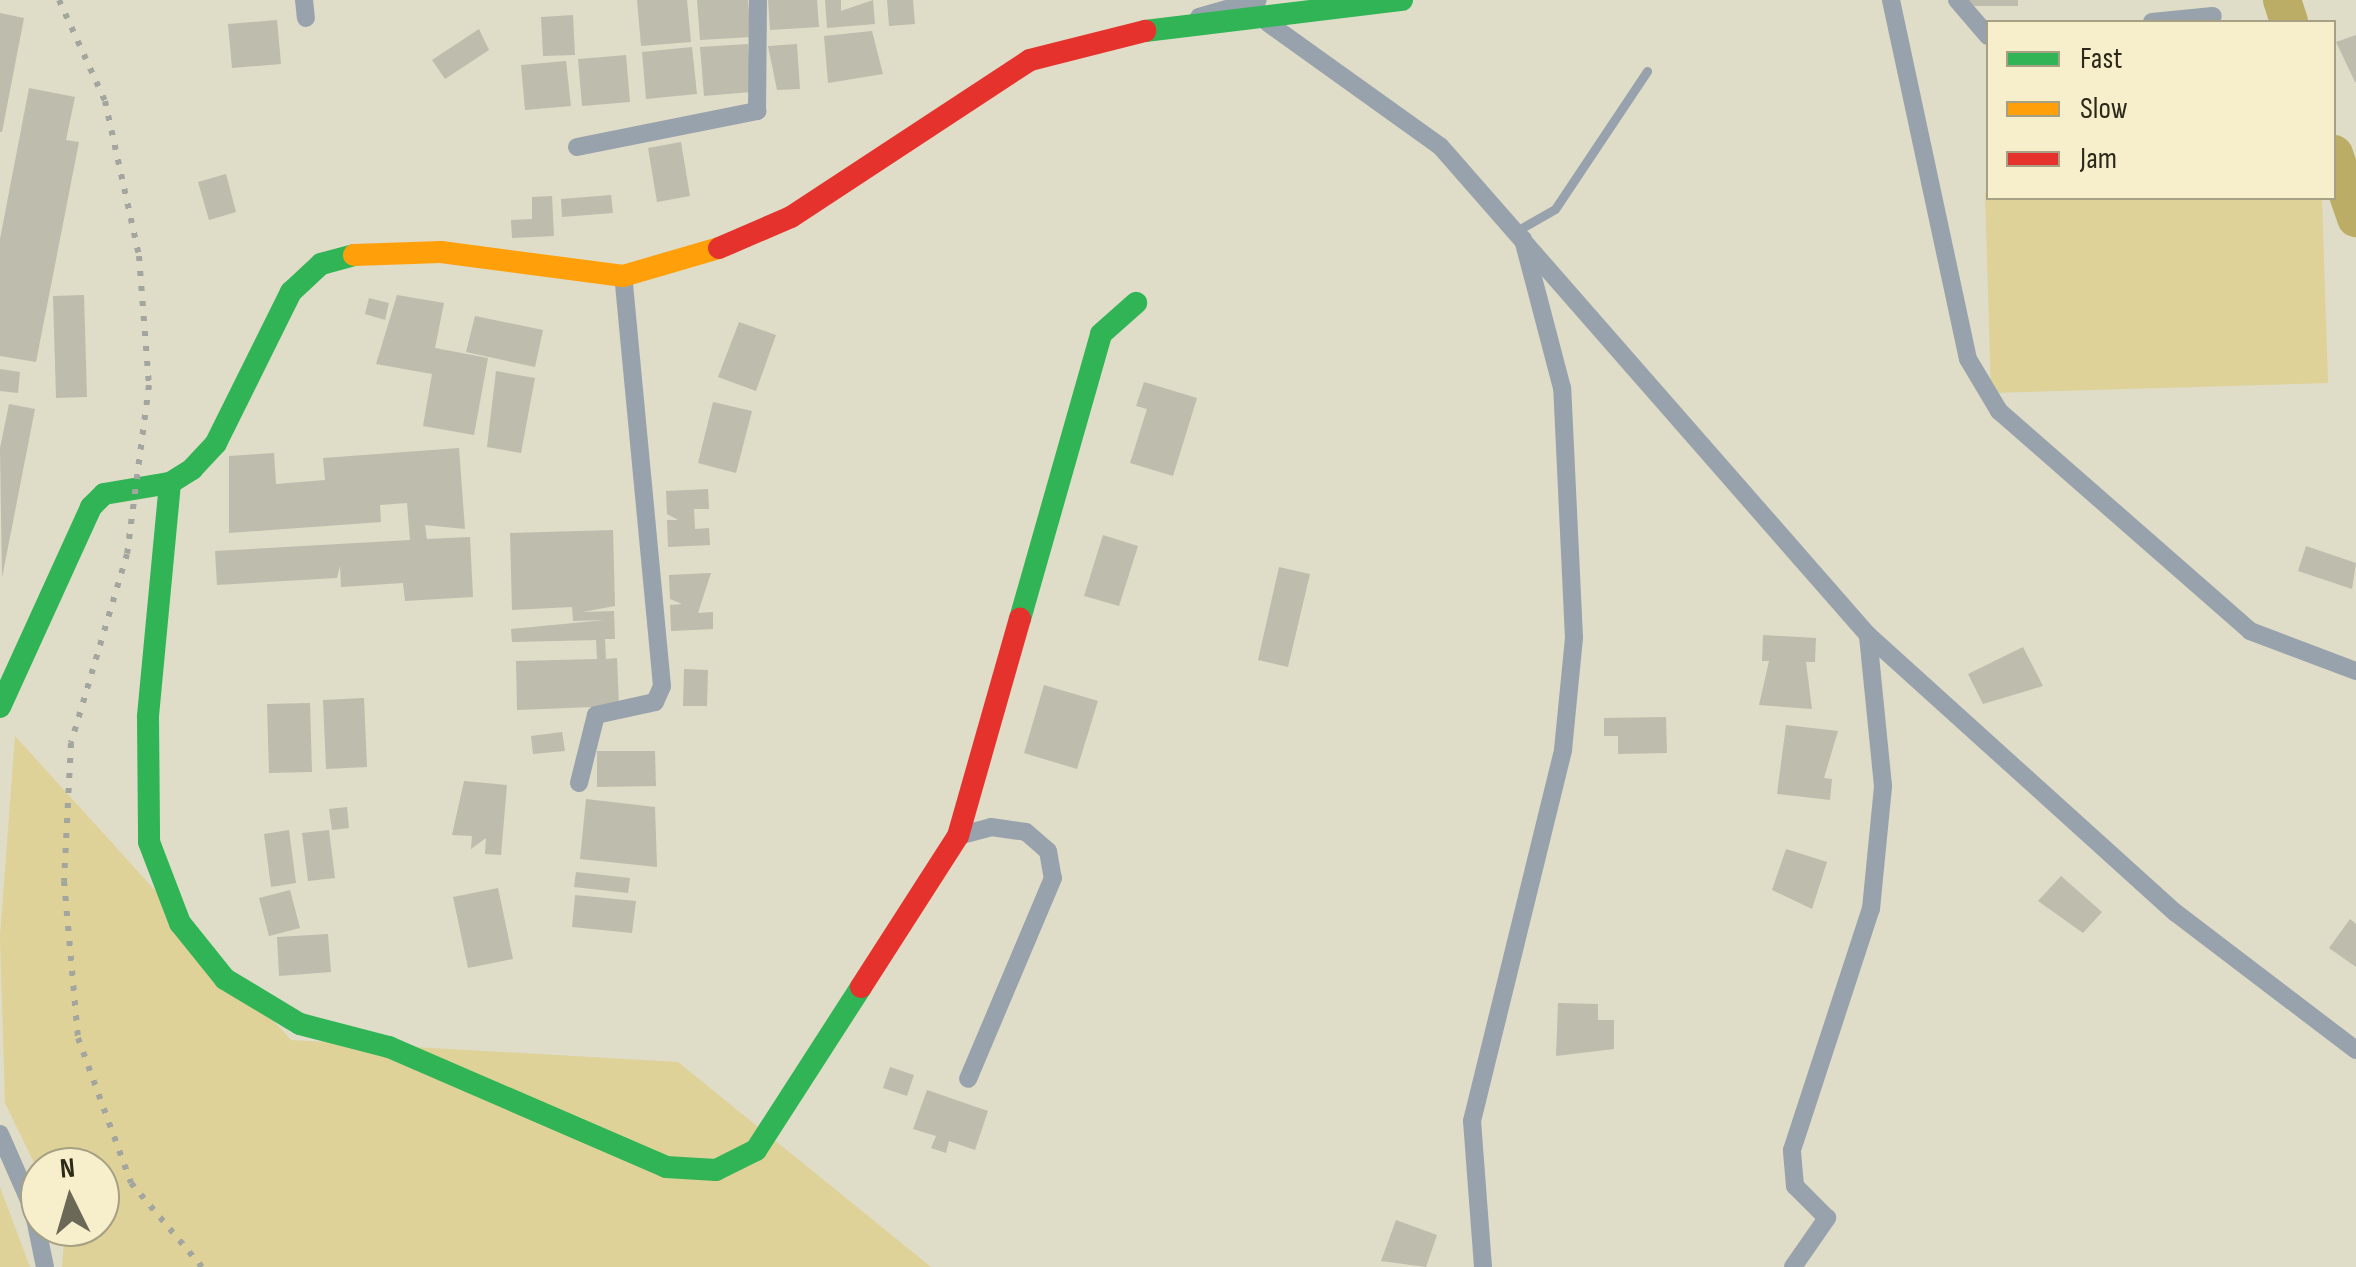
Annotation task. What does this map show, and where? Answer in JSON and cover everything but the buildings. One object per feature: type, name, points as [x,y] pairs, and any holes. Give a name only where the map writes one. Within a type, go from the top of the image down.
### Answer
[{"type":"street","points":[[577,148],[757,111],[758,0]]},
{"type":"street","points":[[0,708],[91,508],[104,494],[170,483],[216,443],[272,322],[322,264],[372,250],[441,252],[622,276],[790,217],[1030,60],[1258,0]]},
{"type":"street","points":[[1170,26],[1268,23],[1402,0]]},
{"type":"street","points":[[1891,0],[1968,359],[1999,411],[2250,631],[2356,671]]},
{"type":"street","points":[[1957,0],[1986,34]]},
{"type":"street","points":[[2172,20],[2213,16]]},
{"type":"street","points":[[1268,23],[1440,146],[1520,229],[1868,635],[2176,913],[2356,1050]]},
{"type":"street","points":[[1482,1267],[1472,1121],[1562,750],[1574,638],[1562,388],[1520,229]]},
{"type":"street","points":[[579,783],[596,715],[655,702],[662,686],[622,276]]},
{"type":"street","points":[[170,483],[149,699],[149,842],[180,923],[225,979],[300,1024],[389,1047],[666,1168],[716,1170],[756,1150],[958,836],[1101,334],[1136,302]]},
{"type":"street","points":[[1793,1267],[1826,1218],[1795,1186],[1792,1150],[1871,909],[1883,786],[1868,635]]},
{"type":"street","points":[[958,836],[990,827],[1026,832],[1048,851],[1053,878],[968,1079]]},
{"type":"street","points":[[0,1134],[33,1209],[45,1267]]},
{"type":"lane","points":[[1520,229],[1555,209],[1647,71]]},
{"type":"shaded area","points":[[1985,192],[1986,200],[2322,200],[2328,383],[1991,393]]},
{"type":"shaded area","points":[[15,736],[291,1040],[678,1062],[931,1267],[62,1267],[64,1247],[120,1247],[120,1147],[26,1147],[5,1103],[0,937]]},
{"type":"shaded area","points":[[0,1187],[30,1267],[0,1267]]},
{"type":"waterway","points":[[2282,0],[2288,20]]},
{"type":"waterway","points":[[2336,160],[2356,218]]},
{"type":"railway","points":[[59,0],[105,101],[139,256],[149,385],[127,554],[71,743],[64,881],[78,1038],[131,1183],[202,1267]]},
{"type":"traffic: fast","points":[[1145,31],[1402,0]]},
{"type":"traffic: fast","points":[[0,707],[91,507],[104,494],[170,483],[192,469],[216,443],[291,292],[321,264],[354,255]]},
{"type":"traffic: fast","points":[[1020,619],[1101,334],[1136,303]]},
{"type":"traffic: fast","points":[[170,483],[148,717],[149,842],[180,923],[225,979],[300,1024],[389,1047],[666,1167],[716,1170],[756,1150],[861,987]]},
{"type":"traffic: slow","points":[[354,255],[441,252],[623,276],[719,248]]},
{"type":"traffic: jam","points":[[719,248],[791,217],[1030,60],[1145,31]]},
{"type":"traffic: jam","points":[[861,987],[958,836],[1020,619]]}]
